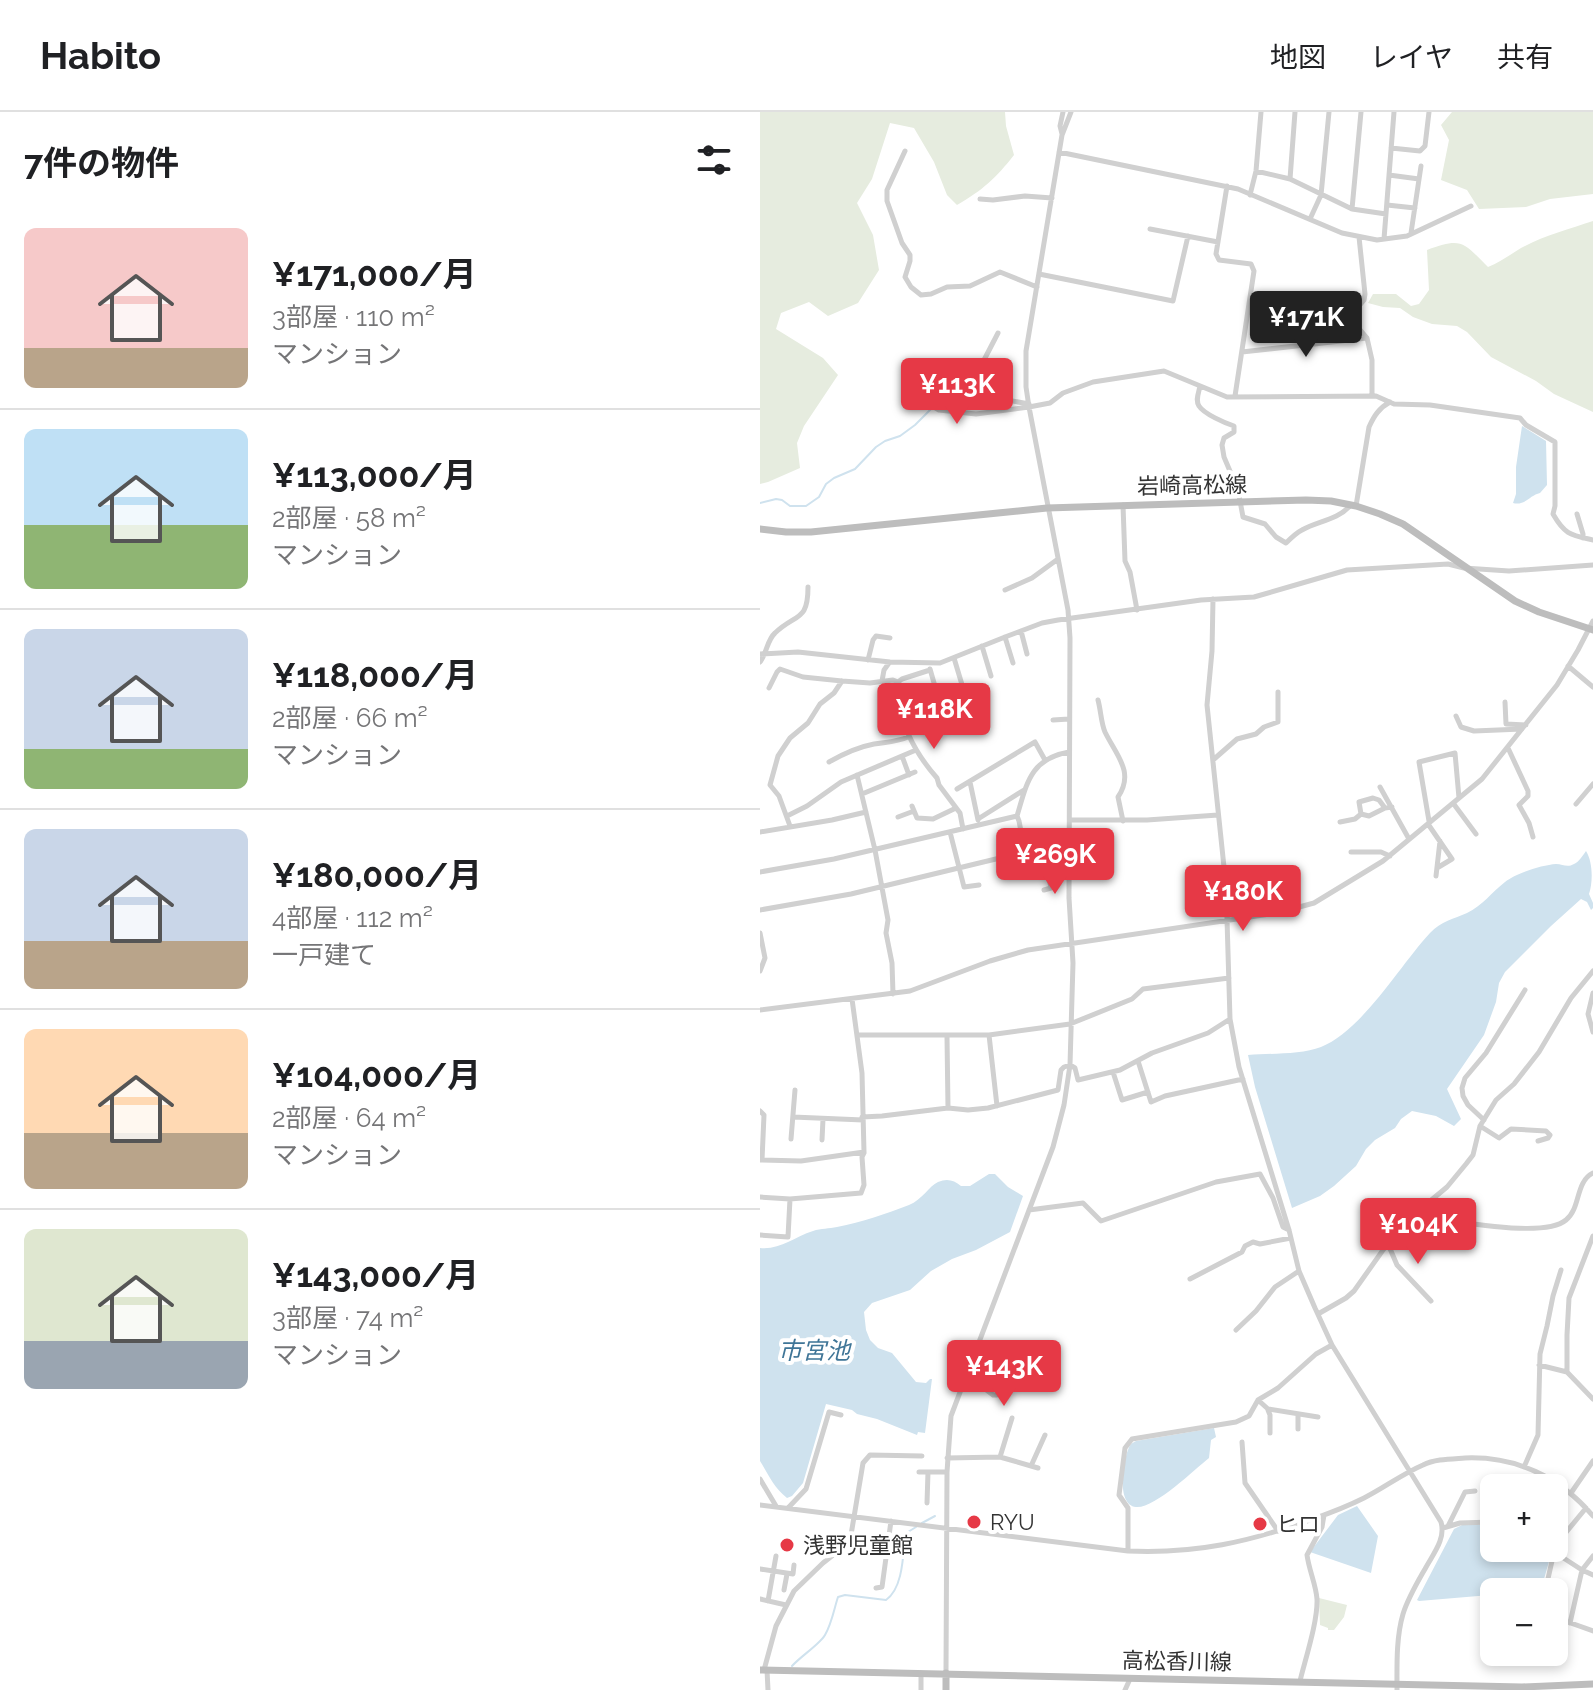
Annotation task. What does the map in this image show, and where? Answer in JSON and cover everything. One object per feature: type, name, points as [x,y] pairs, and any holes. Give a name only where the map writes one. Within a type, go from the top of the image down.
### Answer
[{"type":"main road","name":"岩崎高松線","points":[[760,529],[811,532],[1047,508],[1331,501],[1353,505],[1403,524],[1515,601],[1550,616],[1592,627]]},
{"type":"main road","name":"高松香川線","points":[[764,1670],[1397,1687],[1593,1684]]},
{"type":"main road","points":[[946,1673],[946,1690]]},
{"type":"street","points":[[1062,135],[1063,112]]},
{"type":"street","points":[[946,1673],[947,1458],[951,1416],[1058,1133],[1070,1065],[1069,618],[1029,406],[1026,351],[1062,135],[1071,112]]},
{"type":"street","points":[[1250,195],[1256,171],[1261,112]]},
{"type":"street","points":[[1290,179],[1295,112]]},
{"type":"street","points":[[1310,219],[1321,195],[1329,112]]},
{"type":"street","points":[[1352,209],[1361,112]]},
{"type":"street","points":[[1384,239],[1394,112]]},
{"type":"street","points":[[1391,148],[1420,151],[1425,146],[1429,112]]},
{"type":"street","points":[[905,151],[887,190],[887,201],[902,243],[910,255],[905,277],[911,287],[921,295],[931,294],[947,287],[970,286],[1000,272],[1037,287]]},
{"type":"street","points":[[1059,152],[1227,186],[1342,233],[1377,240],[1411,234],[1471,206]]},
{"type":"street","points":[[1411,234],[1421,166]]},
{"type":"street","points":[[1256,171],[1290,179],[1352,209],[1386,214]]},
{"type":"street","points":[[1389,175],[1419,179]]},
{"type":"street","points":[[1227,186],[1216,254],[1219,260],[1251,264],[1254,271],[1235,396]]},
{"type":"street","points":[[980,199],[1052,198]]},
{"type":"street","points":[[1387,205],[1415,208]]},
{"type":"street","points":[[1150,229],[1218,242]]},
{"type":"street","points":[[1039,274],[1173,301],[1188,236]]},
{"type":"street","points":[[1359,237],[1365,294],[1354,312],[1356,325],[1367,338],[1372,360],[1372,396]]},
{"type":"street","points":[[998,333],[982,368],[992,395],[1029,406]]},
{"type":"street","points":[[1242,352],[1367,338]]},
{"type":"street","points":[[930,375],[937,391],[934,407],[976,414],[1050,403],[1063,393],[1093,382],[1164,371],[1227,397],[1372,396],[1394,404],[1430,405],[1520,418],[1555,442],[1553,514],[1559,525],[1569,535],[1593,540]]},
{"type":"street","points":[[1200,386],[1199,406],[1234,426],[1234,432],[1224,438],[1222,445],[1238,490],[1243,517],[1265,524],[1286,543],[1298,531],[1345,512],[1353,505],[1369,427],[1381,407],[1390,402]]},
{"type":"street","points":[[1123,505],[1125,561],[1137,610]]},
{"type":"street","points":[[1577,514],[1583,538]]},
{"type":"street","points":[[1005,590],[1032,578],[1058,559]]},
{"type":"street","points":[[769,688],[780,669],[803,677],[870,683],[898,682],[1042,623],[1213,599],[1254,597],[1347,570],[1448,564],[1509,571],[1593,565]]},
{"type":"street","points":[[760,662],[772,634],[806,609],[808,587]]},
{"type":"street","points":[[1213,599],[1207,705],[1228,920],[1230,1019],[1235,1047],[1299,1271],[1332,1345],[1445,1528]]},
{"type":"street","points":[[760,1010],[893,994],[923,988],[1008,955],[1072,942],[1293,910],[1314,903],[1390,856],[1482,779],[1525,727],[1592,627]]},
{"type":"street","points":[[1021,631],[1027,654]]},
{"type":"street","points":[[868,660],[876,636],[890,638]]},
{"type":"street","points":[[1005,637],[1013,663]]},
{"type":"street","points":[[982,646],[991,676]]},
{"type":"street","points":[[763,654],[798,652],[929,667]]},
{"type":"street","points":[[954,658],[969,708]]},
{"type":"street","points":[[882,681],[884,670],[890,662]]},
{"type":"street","points":[[1568,666],[1593,687]]},
{"type":"street","points":[[929,667],[945,721]]},
{"type":"street","points":[[790,826],[779,796],[770,785],[778,756],[790,738],[808,723],[820,704],[834,693],[842,681]]},
{"type":"street","points":[[898,682],[908,737],[960,813],[963,829]]},
{"type":"street","points":[[1213,760],[1237,739],[1256,734],[1278,722],[1278,692]]},
{"type":"street","points":[[1098,700],[1104,730],[1123,765],[1124,787],[1118,797],[1123,821]]},
{"type":"street","points":[[1505,702],[1506,724],[1525,727]]},
{"type":"street","points":[[1456,716],[1461,727],[1474,731],[1525,727]]},
{"type":"street","points":[[1053,720],[1069,719]]},
{"type":"street","points":[[829,762],[870,745],[908,737]]},
{"type":"street","points":[[957,789],[1035,742],[1045,760]]},
{"type":"street","points":[[1508,748],[1528,791],[1528,796],[1519,805],[1533,837]]},
{"type":"street","points":[[787,816],[841,782],[916,750]]},
{"type":"street","points":[[1025,852],[1017,816],[1031,774],[1045,760],[1069,752]]},
{"type":"street","points":[[1437,868],[1452,859],[1429,823],[1419,762],[1455,753],[1459,798]]},
{"type":"street","points":[[862,794],[912,774],[902,756]]},
{"type":"street","points":[[857,775],[888,920],[886,933],[892,963],[893,994]]},
{"type":"street","points":[[970,782],[979,822]]},
{"type":"street","points":[[1576,804],[1593,784]]},
{"type":"street","points":[[1380,787],[1409,839]]},
{"type":"street","points":[[760,872],[834,859],[963,829],[979,822],[1025,790]]},
{"type":"street","points":[[1361,814],[1359,802],[1373,798],[1385,808]]},
{"type":"street","points":[[1453,803],[1476,834]]},
{"type":"street","points":[[1361,814],[1369,816],[1392,807]]},
{"type":"street","points":[[898,817],[913,808],[917,818],[933,819],[956,808]]},
{"type":"street","points":[[760,832],[866,812]]},
{"type":"street","points":[[1340,822],[1355,819],[1361,814]]},
{"type":"street","points":[[1070,820],[1123,821],[1218,815]]},
{"type":"street","points":[[979,822],[1017,816]]},
{"type":"street","points":[[950,832],[964,887],[979,885]]},
{"type":"street","points":[[1436,876],[1440,840]]},
{"type":"street","points":[[760,910],[851,894],[1069,844]]},
{"type":"street","points":[[1043,850],[1051,888],[1044,890]]},
{"type":"street","points":[[1351,852],[1381,852],[1390,856]]},
{"type":"street","points":[[760,933],[765,958],[760,971]]},
{"type":"street","points":[[1318,1314],[1354,1291],[1400,1226],[1447,1187],[1473,1155],[1482,1123],[1496,1100],[1514,1084],[1539,1052],[1571,998],[1593,971]]},
{"type":"street","points":[[858,1035],[989,1035],[1070,1024],[1132,999],[1143,989],[1229,978]]},
{"type":"street","points":[[1525,990],[1486,1053],[1465,1078],[1462,1088],[1468,1105],[1499,1138],[1511,1129],[1546,1131],[1550,1135],[1538,1141]]},
{"type":"street","points":[[1593,993],[1588,1014],[1593,1032]]},
{"type":"street","points":[[760,1197],[790,1199],[861,1193],[864,1185],[862,1073],[852,999]]},
{"type":"street","points":[[1070,1065],[1075,1068],[1078,1080],[1113,1072],[1152,1053],[1208,1033],[1230,1019]]},
{"type":"street","points":[[989,1035],[997,1106]]},
{"type":"street","points":[[947,1036],[948,1108]]},
{"type":"street","points":[[1138,1061],[1151,1102],[1165,1096],[1243,1079]]},
{"type":"street","points":[[793,1117],[862,1119],[948,1108],[968,1110],[997,1106],[1058,1090],[1061,1070],[1070,1065]]},
{"type":"street","points":[[1113,1072],[1122,1100],[1148,1092]]},
{"type":"street","points":[[791,1139],[795,1090]]},
{"type":"street","points":[[760,1111],[764,1115],[761,1160],[801,1161],[864,1152]]},
{"type":"street","points":[[822,1140],[823,1119]]},
{"type":"street","points":[[1422,1207],[1432,1218],[1496,1227],[1558,1225],[1572,1213],[1584,1180],[1593,1173]]},
{"type":"street","points":[[1029,1210],[1083,1203],[1101,1221],[1216,1182],[1260,1174],[1283,1227],[1289,1230]]},
{"type":"street","points":[[760,1235],[788,1237],[790,1199]]},
{"type":"street","points":[[1567,1372],[1569,1298],[1593,1236]]},
{"type":"street","points":[[1190,1279],[1242,1252],[1245,1246],[1253,1242],[1260,1244],[1291,1238]]},
{"type":"street","points":[[1388,1244],[1397,1265],[1431,1301]]},
{"type":"street","points":[[1524,1467],[1538,1435],[1540,1354],[1561,1270]]},
{"type":"street","points":[[1236,1330],[1275,1287],[1299,1271]]},
{"type":"street","points":[[1128,1551],[1128,1508],[1119,1495],[1125,1448],[1132,1439],[1236,1422],[1249,1416],[1258,1400],[1332,1345]]},
{"type":"street","points":[[1013,1349],[1028,1375]]},
{"type":"street","points":[[1539,1365],[1567,1372],[1593,1399]]},
{"type":"street","points":[[962,1383],[980,1385],[997,1395],[1040,1367]]},
{"type":"street","points":[[1582,1388],[1593,1385]]},
{"type":"street","points":[[1258,1400],[1268,1409],[1270,1433]]},
{"type":"street","points":[[1268,1409],[1318,1417]]},
{"type":"street","points":[[788,1508],[806,1489],[829,1412],[841,1415]]},
{"type":"street","points":[[1298,1414],[1298,1429]]},
{"type":"street","points":[[1000,1457],[1012,1418]]},
{"type":"street","points":[[947,1458],[1000,1457],[1034,1467],[1045,1435]]},
{"type":"street","points":[[1242,1442],[1245,1483],[1278,1531]]},
{"type":"street","points":[[768,1690],[764,1670],[776,1626],[794,1591],[847,1543],[855,1516],[863,1463],[870,1455],[922,1456]]},
{"type":"street","points":[[760,1505],[1128,1551],[1159,1552],[1230,1544],[1278,1531],[1364,1498],[1425,1464],[1448,1459],[1481,1458],[1511,1462],[1542,1474]]},
{"type":"street","points":[[1571,1493],[1593,1461]]},
{"type":"street","points":[[919,1472],[947,1472]]},
{"type":"street","points":[[927,1503],[928,1472]]},
{"type":"street","points":[[760,1479],[776,1506]]},
{"type":"street","points":[[1397,1687],[1399,1629],[1403,1615],[1465,1492],[1475,1491]]},
{"type":"street","points":[[1568,1491],[1593,1516]]},
{"type":"street","points":[[1568,1530],[1586,1508]]},
{"type":"street","points":[[1302,1684],[1317,1606],[1307,1555],[1322,1527],[1324,1515]]},
{"type":"street","points":[[876,1588],[882,1587],[891,1521]]},
{"type":"street","points":[[1445,1528],[1460,1523],[1480,1522]]},
{"type":"street","points":[[768,1601],[776,1556]]},
{"type":"street","points":[[1593,1556],[1582,1570],[1570,1623],[1593,1631]]},
{"type":"street","points":[[1568,1560],[1593,1575]]},
{"type":"street","points":[[760,1569],[793,1574],[794,1565]]},
{"type":"street","points":[[784,1590],[787,1574]]},
{"type":"street","points":[[760,1599],[786,1605]]},
{"type":"street","points":[[921,1673],[921,1690]]},
{"type":"street","points":[[1125,1690],[1130,1678]]},
{"type":"shaded area","points":[[760,112],[1005,112],[1014,155],[988,183],[957,205],[947,195],[934,162],[914,128],[890,123],[872,179],[857,203],[873,235],[879,270],[858,303],[828,316],[809,302],[781,313],[776,329],[823,358],[838,375],[804,426],[797,443],[800,468],[760,484]]},
{"type":"shaded area","points":[[1452,112],[1593,112],[1593,194],[1550,199],[1526,207],[1479,209],[1467,190],[1441,180],[1449,140],[1441,125]]},
{"type":"shaded area","points":[[1593,221],[1593,412],[1554,394],[1491,357],[1457,326],[1432,324],[1400,308],[1368,303],[1373,294],[1396,294],[1411,306],[1419,304],[1429,290],[1427,250],[1461,244],[1488,267],[1538,240]]},
{"type":"shaded area","points":[[1319,1598],[1347,1605],[1344,1617],[1334,1630],[1320,1625]]},
{"type":"water","points":[[1522,426],[1546,441],[1547,485],[1540,493],[1517,504],[1513,503]]},
{"type":"water","points":[[1586,851],[1591,866],[1589,894],[1593,908],[1591,910],[1587,902],[1581,899],[1505,972],[1484,1035],[1447,1089],[1461,1119],[1454,1126],[1436,1116],[1412,1111],[1395,1128],[1375,1140],[1356,1166],[1334,1186],[1292,1208],[1248,1055],[1304,1051],[1337,1039],[1366,1012],[1434,929],[1472,910],[1516,876],[1550,865],[1572,865]]},
{"type":"water","name":"市宮池","points":[[989,1174],[995,1174],[1023,1196],[1010,1232],[952,1259],[931,1271],[910,1290],[872,1303],[864,1312],[866,1330],[878,1348],[892,1353],[916,1382],[926,1383],[932,1379],[925,1433],[918,1432],[917,1435],[852,1410],[826,1404],[803,1483],[787,1498],[760,1461],[760,1248],[781,1245],[816,1230],[856,1223],[914,1203],[941,1181],[950,1180],[961,1186],[970,1186]]},
{"type":"water","points":[[1214,1428],[1216,1437],[1211,1440],[1209,1458],[1153,1502],[1136,1507],[1130,1504],[1123,1491],[1123,1482],[1124,1464],[1131,1444]]},
{"type":"water","points":[[1357,1506],[1378,1536],[1371,1573],[1310,1552],[1338,1515]]},
{"type":"water","points":[[1462,1525],[1480,1525],[1480,1562],[1549,1562],[1544,1578],[1480,1578],[1480,1596],[1417,1600],[1454,1529]]},
{"type":"waterway","points":[[939,388],[954,362]]},
{"type":"waterway","points":[[760,503],[776,499],[790,506],[806,506],[819,497],[826,484],[855,469],[876,447],[900,436],[931,409]]},
{"type":"waterway","points":[[922,1523],[935,1516]]},
{"type":"waterway","points":[[792,1666],[825,1635],[838,1597],[845,1595],[886,1600],[892,1595],[901,1571],[905,1536],[916,1527]]},
{"type":"place","name":"RYU","points":[[974,1522]]},
{"type":"place","name":"ヒロ","points":[[1260,1524]]},
{"type":"place","name":"浅野児童館","points":[[787,1545]]}]
